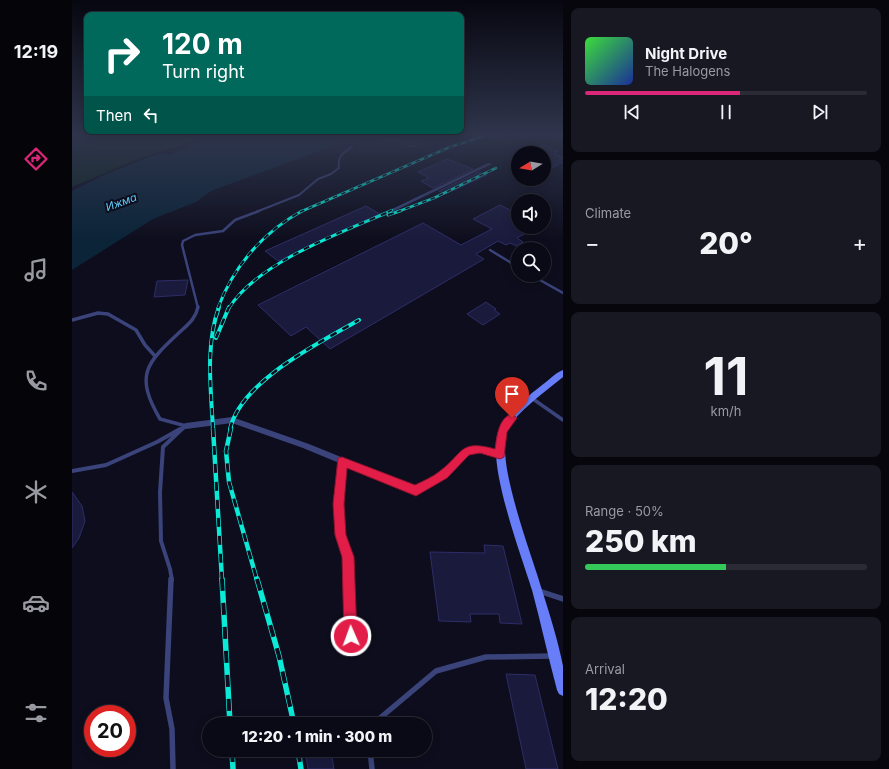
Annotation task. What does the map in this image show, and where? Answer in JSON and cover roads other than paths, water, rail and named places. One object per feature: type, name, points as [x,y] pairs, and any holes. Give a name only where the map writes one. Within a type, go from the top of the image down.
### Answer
[{"type":"main road","points":[[563,373],[512,418],[502,431],[500,454],[506,485],[537,590],[563,690]]},
{"type":"street","points":[[392,210],[477,170]]},
{"type":"street","points":[[186,426],[232,420],[306,446],[416,491],[444,474],[467,451],[480,449],[500,454]]},
{"type":"lane","points":[[186,426],[160,419],[150,405],[145,385],[146,369],[155,356],[179,335],[196,316],[198,308],[182,245],[183,241],[195,235],[223,231],[235,220],[299,195],[318,179],[338,170]]},
{"type":"lane","points":[[490,250],[511,263]]},
{"type":"lane","points":[[543,282],[563,293]]},
{"type":"lane","points":[[72,320],[98,313],[108,314],[136,330],[145,345],[155,356]]},
{"type":"lane","points":[[532,399],[563,420]]},
{"type":"lane","points":[[72,471],[106,465],[157,442],[186,426]]},
{"type":"lane","points":[[172,769],[172,729],[166,698],[172,584],[170,569],[161,541],[160,475],[163,447],[186,426]]},
{"type":"lane","points":[[342,462],[338,504],[341,535],[348,557],[351,636]]},
{"type":"lane","points":[[537,590],[563,599]]},
{"type":"lane","points":[[381,717],[436,671],[486,657],[554,656]]},
{"type":"lane","points":[[371,757],[372,769]]},
{"type":"water","name":"Ижма","points":[[117,170],[268,170],[211,191],[196,202],[153,219],[72,270],[72,191]]},
{"type":"railway","points":[[301,211],[397,170]]},
{"type":"railway","points":[[397,212],[434,198],[492,170]]},
{"type":"railway","points":[[388,212],[392,210]]},
{"type":"railway","points":[[218,308],[232,278],[251,252],[275,229],[301,211]]},
{"type":"railway","points":[[229,308],[242,291],[260,276],[280,263],[302,250],[391,211]]},
{"type":"railway","points":[[388,215],[397,212]]},
{"type":"railway","points":[[213,429],[210,383],[210,352],[219,307]]},
{"type":"railway","points":[[216,338],[229,307]]},
{"type":"railway","points":[[230,429],[237,411],[249,395],[265,379],[304,352],[359,320]]},
{"type":"railway","points":[[213,428],[222,580]]},
{"type":"railway","points":[[231,428],[226,451],[229,482],[257,580]]},
{"type":"railway","points":[[222,579],[230,717]]},
{"type":"railway","points":[[257,579],[279,656],[292,717]]},
{"type":"railway","points":[[232,757],[233,769]]},
{"type":"railway","points":[[299,757],[301,769]]}]
